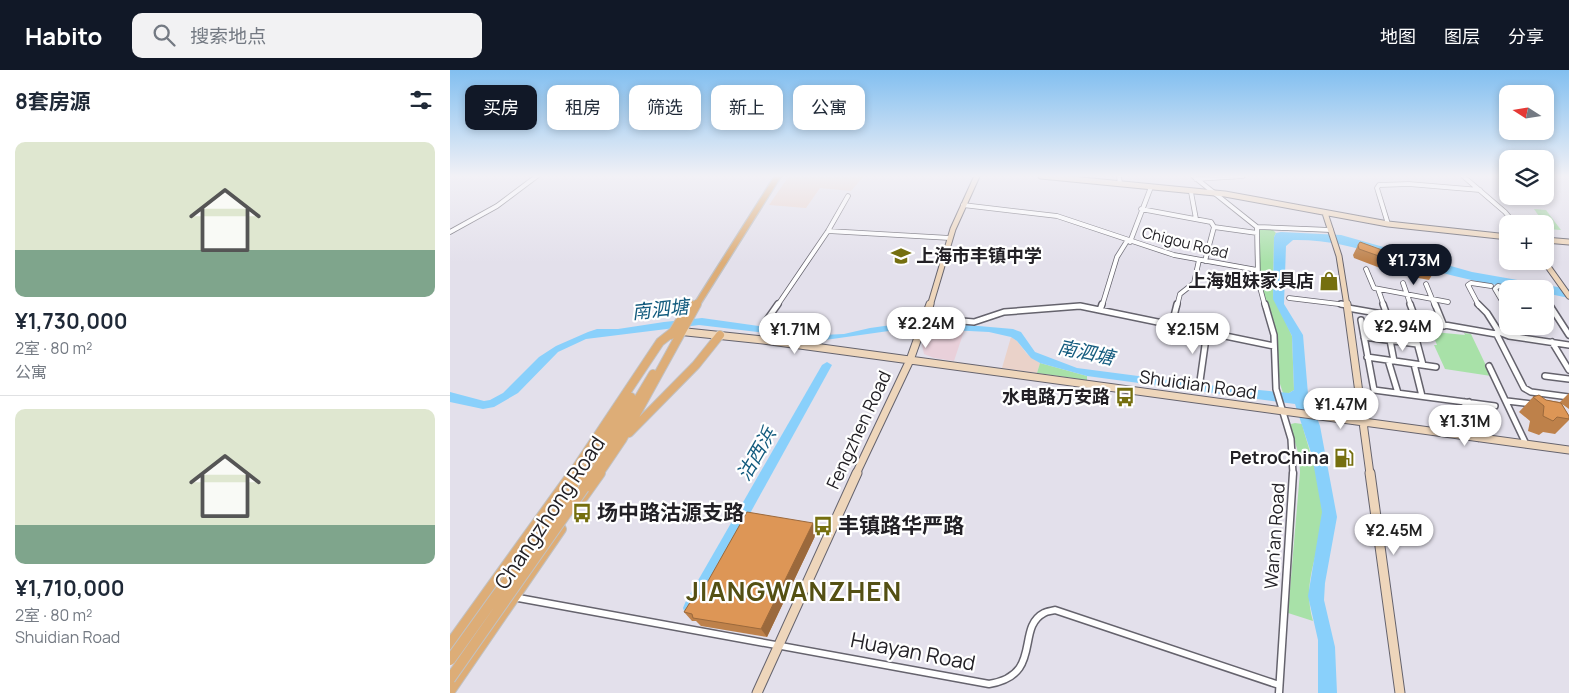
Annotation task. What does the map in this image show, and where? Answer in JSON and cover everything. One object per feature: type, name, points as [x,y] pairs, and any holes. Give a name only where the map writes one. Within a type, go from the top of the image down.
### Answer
[{"type":"main road","name":"Changzhong Road","points":[[450,660],[573,488],[679,328],[756,205]]},
{"type":"main road","name":"Changzhong Road","points":[[690,310],[759,205]]},
{"type":"main road","name":"Changzhong Road","points":[[450,691],[622,440],[671,350],[679,328]]},
{"type":"main road","name":"Changzhong Road","points":[[450,644],[566,483],[660,342],[679,328]]},
{"type":"main road","points":[[622,440],[696,365],[720,335]]},
{"type":"main road","name":"Changzhong Road","points":[[450,679],[584,488],[662,358],[671,350]]},
{"type":"street","points":[[450,232],[497,205]]},
{"type":"street","points":[[764,324],[828,231],[843,205]]},
{"type":"street","name":"Fengzhen Road","points":[[757,693],[910,360],[926,319],[950,238],[963,205]]},
{"type":"street","name":"Chigou Road","points":[[964,205],[1057,216],[1128,241],[1205,262],[1257,270]]},
{"type":"street","points":[[1100,310],[1117,256],[1128,241],[1142,205]]},
{"type":"street","points":[[1194,205],[1196,219]]},
{"type":"street","points":[[1228,205],[1257,227],[1331,232]]},
{"type":"street","points":[[1280,205],[1325,213],[1336,218],[1362,219],[1388,224],[1499,236]]},
{"type":"street","points":[[1382,205],[1388,224]]},
{"type":"street","points":[[1496,205],[1506,215]]},
{"type":"street","points":[[1140,210],[1196,219],[1211,222],[1214,226],[1257,233]]},
{"type":"street","points":[[1325,213],[1342,272],[1400,693]]},
{"type":"street","points":[[1205,262],[1214,226]]},
{"type":"street","name":"Wan'an Road","points":[[1257,227],[1257,270],[1260,292],[1274,335],[1276,389],[1292,445],[1294,465],[1279,689]]},
{"type":"street","points":[[828,231],[950,238]]},
{"type":"street","points":[[1554,241],[1569,242]]},
{"type":"street","points":[[1172,324],[1180,294],[1194,283],[1199,260]]},
{"type":"street","points":[[1366,269],[1372,286],[1378,289],[1448,302]]},
{"type":"street","points":[[1550,270],[1569,296]]},
{"type":"street","points":[[1491,286],[1471,283],[1468,285],[1480,308],[1487,313],[1498,333],[1524,388],[1531,392],[1569,397]]},
{"type":"street","points":[[1403,284],[1413,320],[1416,344],[1423,365]]},
{"type":"street","points":[[1426,284],[1444,326]]},
{"type":"street","points":[[1499,286],[1495,289],[1499,295]]},
{"type":"street","points":[[1378,289],[1386,314],[1391,361],[1398,393]]},
{"type":"street","points":[[1289,298],[1444,326],[1569,345]]},
{"type":"street","points":[[926,319],[974,322],[1004,312],[1080,306],[1274,346]]},
{"type":"street","points":[[1554,312],[1569,335]]},
{"type":"street","points":[[1361,320],[1372,388],[1495,406]]},
{"type":"street","name":"Shuidian Road","points":[[679,328],[1569,450]]},
{"type":"street","points":[[1200,381],[1207,332]]},
{"type":"street","points":[[1364,337],[1416,344]]},
{"type":"street","points":[[1552,342],[1569,370]]},
{"type":"street","points":[[1367,357],[1436,367]]},
{"type":"street","points":[[1414,364],[1422,396]]},
{"type":"street","points":[[1489,366],[1526,444]]},
{"type":"street","points":[[1545,376],[1569,379]]},
{"type":"street","points":[[1551,394],[1552,403]]},
{"type":"street","points":[[1506,401],[1541,405]]},
{"type":"street","points":[[1467,402],[1479,438]]},
{"type":"street","name":"Huayan Road","points":[[488,593],[778,644],[989,684],[1004,682],[1016,675],[1024,660],[1034,622],[1039,614],[1046,610],[1055,610],[1279,689]]},
{"type":"shaded area","points":[[770,205],[808,205],[806,208]]},
{"type":"shaded area","points":[[929,329],[964,331],[954,361],[934,358],[924,354],[922,345]]},
{"type":"shaded area","points":[[1011,337],[1017,341],[1027,354],[1040,363],[1037,373],[1002,368]]},
{"type":"green space","points":[[1534,209],[1546,210],[1550,215],[1538,215]]},
{"type":"green space","points":[[1554,221],[1561,230],[1554,229]]},
{"type":"green space","points":[[1259,229],[1272,229],[1276,233],[1274,237],[1273,295],[1292,336],[1294,390],[1289,393],[1283,393],[1280,384],[1273,321],[1259,283]]},
{"type":"green space","points":[[1434,332],[1471,334],[1491,376],[1445,369],[1434,345],[1437,345],[1433,335]]},
{"type":"green space","points":[[1040,363],[1087,376],[1087,380],[1037,373]]},
{"type":"green space","points":[[1291,424],[1302,424],[1318,481],[1322,504],[1321,529],[1309,593],[1313,621],[1288,613],[1300,472],[1299,456],[1291,428]]},
{"type":"water","points":[[1276,233],[1341,235],[1472,272],[1518,280],[1499,280],[1499,285],[1488,283],[1431,270],[1329,242],[1293,240],[1286,246],[1284,304],[1303,335],[1308,394],[1320,426],[1337,517],[1325,583],[1324,600],[1335,647],[1337,693],[1318,693],[1318,640],[1308,596],[1322,512],[1312,456],[1295,404],[1087,376],[1040,363],[1031,358],[1017,341],[1011,337],[989,332],[910,328],[825,340],[699,325],[586,339],[558,352],[518,393],[494,407],[483,409],[450,402],[450,392],[484,401],[490,400],[503,393],[539,357],[556,346],[597,329],[618,329],[702,318],[822,335],[844,334],[913,322],[1013,329],[1021,332],[1035,352],[1077,368],[1207,385],[1289,393],[1294,390],[1292,336],[1273,299],[1274,237]]},
{"type":"water","points":[[1554,286],[1569,289],[1569,298],[1554,295]]},
{"type":"building","points":[[1360,242],[1407,259],[1433,264],[1435,270],[1409,266],[1396,259],[1393,261],[1359,249],[1358,245]]},
{"type":"building","points":[[1539,395],[1546,400],[1561,403],[1569,419],[1557,417],[1553,421],[1543,416],[1544,406],[1533,397]]},
{"type":"building","points":[[747,512],[813,523],[761,629],[693,618],[692,614],[684,612],[694,596],[699,597]]},
{"type":"waterway","name":"沽西浜","points":[[690,608],[827,365]]},
{"type":"place","name":"上海市丰镇中学","points":[[901,256]]},
{"type":"place","name":"上海姐妹家具店","points":[[1329,281]]},
{"type":"place","name":"水电路万安路","points":[[1125,397]]},
{"type":"place","name":"PetroChina","points":[[1344,458]]},
{"type":"place","name":"场中路沽源支路","points":[[582,513]]},
{"type":"place","name":"丰镇路华严路","points":[[823,526]]},
{"type":"district","name":"JIANGWANZHEN","points":[[794,592]]},
{"type":"water label","name":"南泗塘","points":[[660,309]]},
{"type":"water label","name":"南泗塘","points":[[1086,352]]}]
